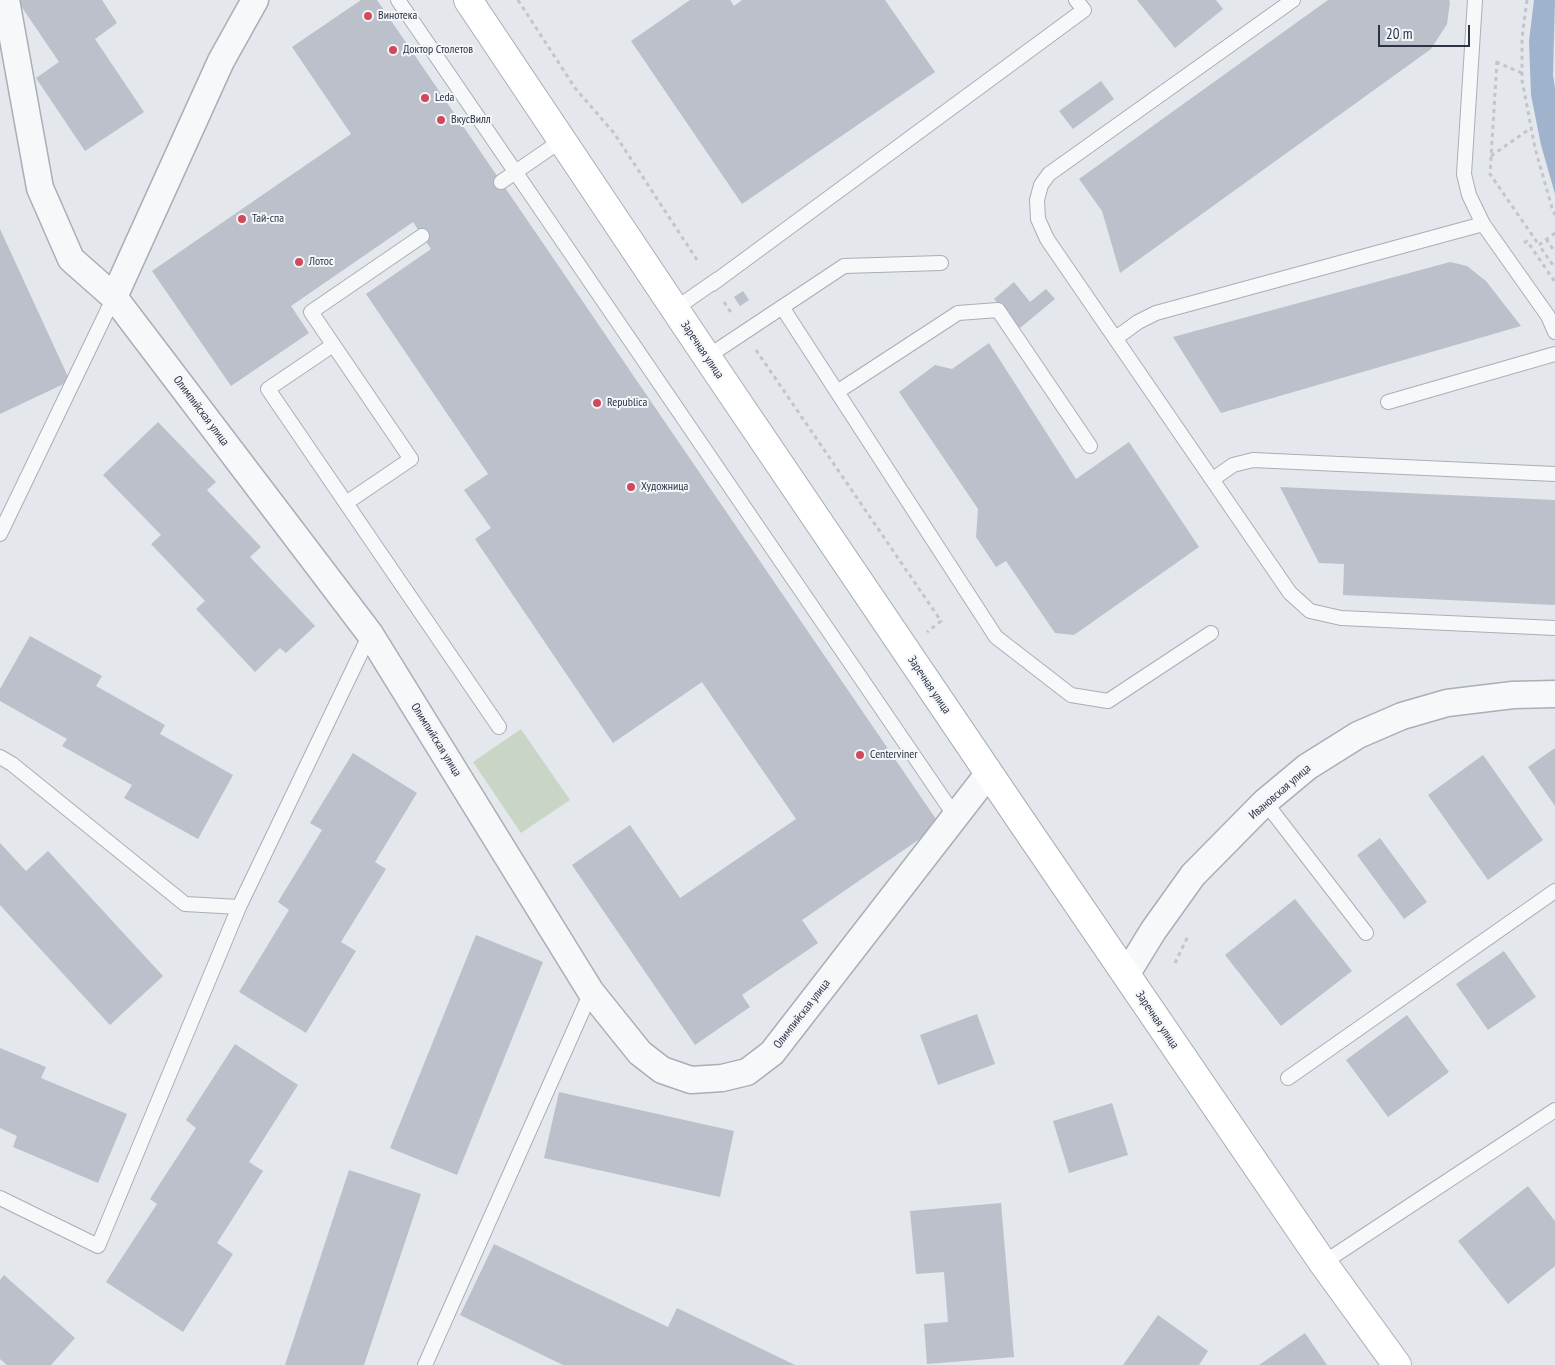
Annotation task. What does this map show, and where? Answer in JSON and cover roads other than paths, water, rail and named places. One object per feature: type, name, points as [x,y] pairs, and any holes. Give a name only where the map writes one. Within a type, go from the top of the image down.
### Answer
[{"type":"main road","name":"Заречная улица","points":[[468,0],[674,309],[988,773],[1323,1263],[1397,1365]]},
{"type":"street","name":"Олимпийская улица","points":[[6,0],[40,188],[70,259],[114,297],[370,634],[591,992],[640,1053],[662,1070],[691,1080],[722,1078],[747,1072],[772,1053],[988,773]]},
{"type":"street","points":[[114,297],[221,61],[255,0]]},
{"type":"street","name":"Ивановская улица","points":[[1126,975],[1153,931],[1193,875],[1265,802],[1307,766],[1358,735],[1402,716],[1447,703],[1513,695],[1555,694]]},
{"type":"lane","points":[[398,0],[955,816]]},
{"type":"lane","points":[[674,309],[715,282],[1084,10],[1076,0]]},
{"type":"lane","points":[[1292,0],[1049,174],[1041,185],[1037,200],[1038,219],[1047,239],[1290,593],[1310,611],[1341,618],[1555,628]]},
{"type":"lane","points":[[1475,0],[1464,174],[1469,195],[1483,224],[1548,316],[1555,332]]},
{"type":"lane","points":[[501,182],[562,140]]},
{"type":"lane","points":[[1116,338],[1138,322],[1156,313],[1483,224]]},
{"type":"lane","points":[[346,503],[411,459],[311,312],[422,236]]},
{"type":"lane","points":[[707,357],[844,266],[941,263]]},
{"type":"lane","points":[[0,534],[114,297]]},
{"type":"lane","points":[[782,307],[996,637],[1071,695],[1108,701],[1211,633]]},
{"type":"lane","points":[[836,392],[958,313],[998,310],[1090,446]]},
{"type":"lane","points":[[333,345],[268,389],[499,727]]},
{"type":"lane","points":[[1388,402],[1555,354]]},
{"type":"lane","points":[[1212,479],[1233,465],[1253,460],[1555,474]]},
{"type":"lane","points":[[0,1198],[98,1246],[239,907],[370,634]]},
{"type":"lane","points":[[0,757],[12,764],[185,904],[239,907]]},
{"type":"lane","points":[[1265,802],[1366,933]]},
{"type":"lane","points":[[1288,1078],[1555,891]]},
{"type":"lane","points":[[425,1365],[591,992]]},
{"type":"lane","points":[[1323,1263],[1555,1110]]},
{"type":"water","points":[[1534,0],[1555,0],[1553,75],[1555,88],[1555,194],[1541,145],[1531,95],[1529,41]]},
{"type":"place","name":"Винотека","points":[[368,16]]},
{"type":"place","name":"Доктор Столетов","points":[[393,50]]},
{"type":"place","name":"Leda","points":[[425,98]]},
{"type":"place","name":"ВкусВилл","points":[[441,120]]},
{"type":"place","name":"Тай-спа","points":[[242,219]]},
{"type":"place","name":"Лотос","points":[[299,262]]},
{"type":"place","name":"Republica","points":[[597,403]]},
{"type":"place","name":"Художница","points":[[631,487]]},
{"type":"place","name":"Centerviner","points":[[860,755]]}]
